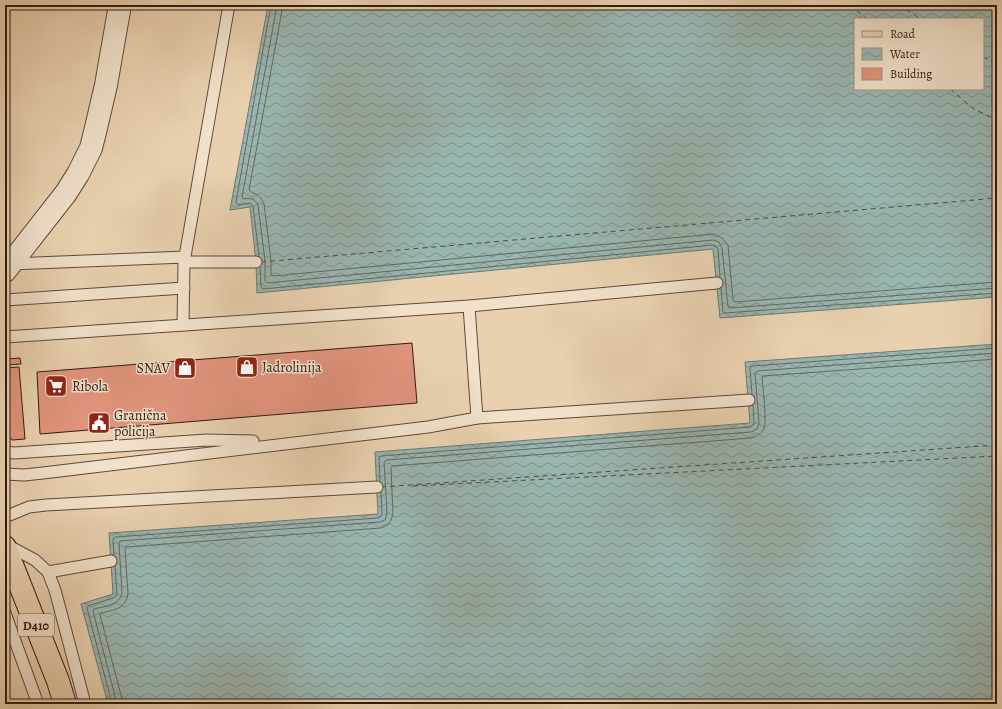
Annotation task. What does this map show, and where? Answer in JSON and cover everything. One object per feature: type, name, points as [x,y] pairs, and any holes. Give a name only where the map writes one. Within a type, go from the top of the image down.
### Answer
[{"type":"main road","name":"D410","points":[[5,545],[58,681],[65,704]]},
{"type":"street","points":[[7,270],[66,193],[78,174],[91,148],[106,85],[120,5]]},
{"type":"lane","points":[[184,326],[185,260],[210,108],[229,5]]},
{"type":"lane","points":[[7,270],[185,260],[256,262]]},
{"type":"lane","points":[[5,338],[469,306],[716,284]]},
{"type":"lane","points":[[5,300],[184,288]]},
{"type":"lane","points":[[469,306],[477,418]]},
{"type":"lane","points":[[5,474],[24,475],[43,473],[428,426],[477,418],[749,400]]},
{"type":"lane","points":[[5,452],[14,453],[207,440],[289,443]]},
{"type":"lane","points":[[5,517],[29,508],[46,505],[377,487]]},
{"type":"lane","points":[[5,545],[35,560],[48,572],[55,590],[85,704]]},
{"type":"lane","points":[[48,572],[111,561]]},
{"type":"lane","points":[[5,613],[38,704]]},
{"type":"water","points":[[268,5],[997,5],[997,297],[720,318],[713,249],[257,293],[256,262],[250,207],[230,210]]},
{"type":"water","points":[[997,344],[997,704],[108,704],[81,604],[113,594],[109,533],[378,514],[375,452],[750,423],[745,362]]},
{"type":"building","points":[[412,343],[417,403],[40,434],[37,372]]},
{"type":"building","points":[[20,358],[21,364],[7,365],[7,359]]},
{"type":"building","points":[[19,367],[25,439],[12,440],[5,432],[5,368]]},
{"type":"ferry route","points":[[850,5],[866,18]]},
{"type":"ferry route","points":[[899,5],[919,18]]},
{"type":"ferry route","points":[[983,5],[997,12]]},
{"type":"ferry route","points":[[984,57],[997,63]]},
{"type":"ferry route","points":[[951,90],[974,109],[997,120]]},
{"type":"ferry route","points":[[261,262],[997,198]]},
{"type":"ferry route","points":[[381,487],[997,445]]},
{"type":"ferry route","points":[[413,486],[997,456]]},
{"type":"place","name":"Jadrolinija","points":[[247,367]]},
{"type":"place","name":"SNAV","points":[[185,368]]},
{"type":"place","name":"Ribola","points":[[56,386]]},
{"type":"place","name":"Granična policija","points":[[99,423]]}]
